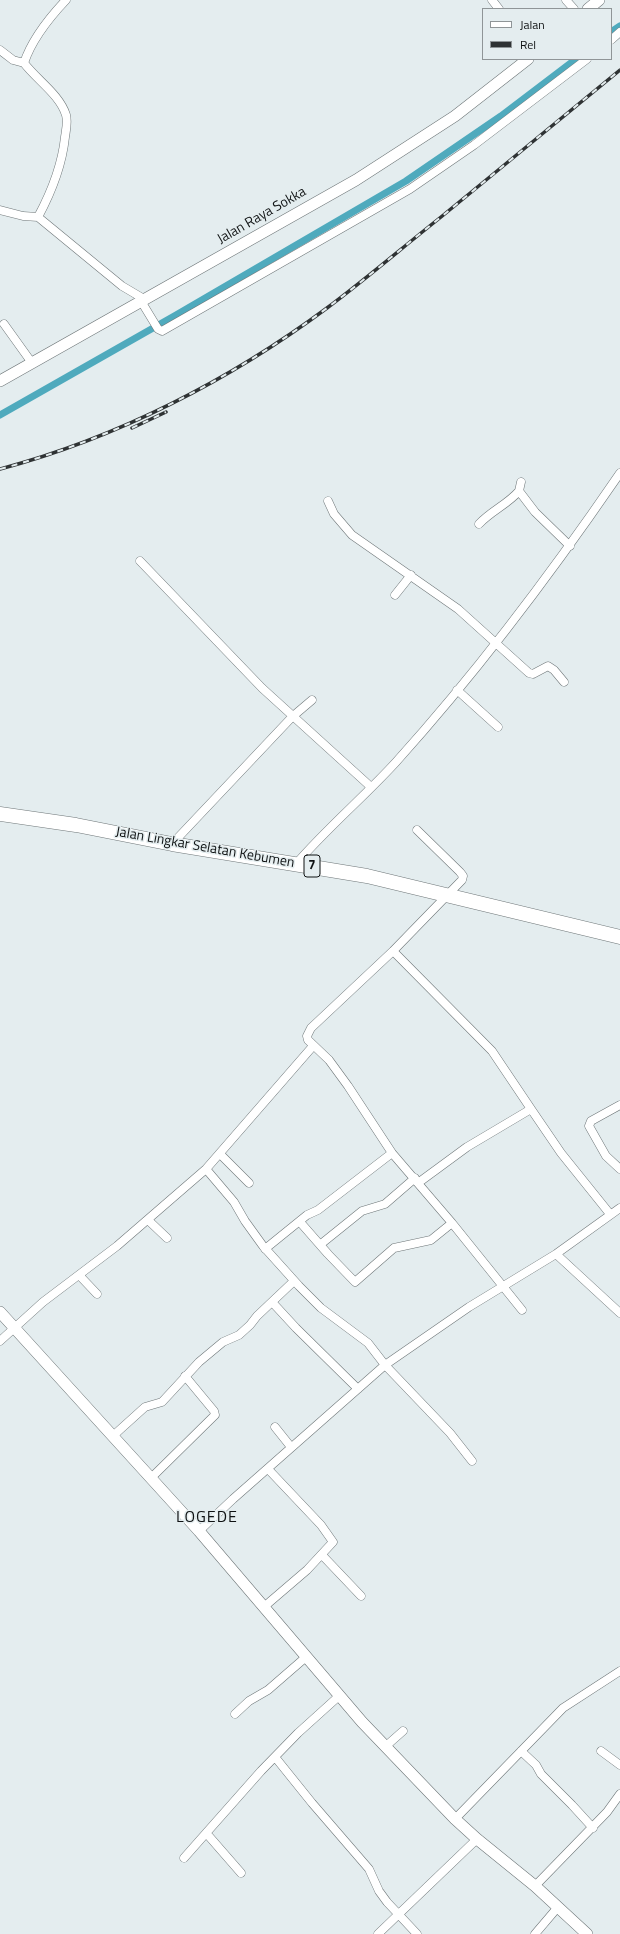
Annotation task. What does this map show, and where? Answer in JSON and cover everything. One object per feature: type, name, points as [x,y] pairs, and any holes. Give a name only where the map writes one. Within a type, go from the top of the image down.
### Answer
[{"type":"highway","name":"Jalan Lingkar Selatan Kebumen","points":[[0,814],[76,825],[172,844],[367,876],[620,937]]},
{"type":"street","points":[[24,63],[28,51],[43,27],[66,0]]},
{"type":"street","points":[[492,0],[498,8]]},
{"type":"street","points":[[566,0],[573,8]]},
{"type":"street","points":[[589,8],[599,0]]},
{"type":"street","points":[[612,39],[620,32]]},
{"type":"street","points":[[0,50],[14,60],[24,63],[56,97],[66,116],[67,125],[57,178],[38,217]]},
{"type":"street","name":"Jalan Raya Sokka","points":[[0,381],[356,180],[455,116],[527,60]]},
{"type":"street","points":[[0,210],[23,216],[38,217],[122,286],[143,300],[158,329],[162,331],[410,189],[474,145],[586,60]]},
{"type":"street","points":[[4,324],[32,363]]},
{"type":"street","points":[[296,864],[395,763],[457,690],[496,643],[570,546],[619,477]]},
{"type":"street","points":[[479,524],[491,512],[512,499],[520,487],[535,512],[570,546]]},
{"type":"street","points":[[328,501],[337,518],[352,535],[458,609],[531,675],[548,666],[554,670],[564,682]]},
{"type":"street","points":[[140,561],[292,717],[371,787]]},
{"type":"street","points":[[395,595],[411,575]]},
{"type":"street","points":[[457,690],[498,727]]},
{"type":"street","points":[[172,844],[292,717],[312,700]]},
{"type":"street","points":[[417,830],[462,874],[462,880],[393,951],[312,1028],[307,1036],[308,1040],[328,1060],[348,1086],[392,1153],[452,1223],[522,1310]]},
{"type":"street","points":[[393,951],[492,1051],[561,1153],[610,1214]]},
{"type":"street","points":[[0,1341],[43,1302],[117,1246],[206,1169],[313,1046]]},
{"type":"street","points":[[620,1106],[591,1121],[589,1126],[606,1156],[620,1169]]},
{"type":"street","points":[[321,1244],[362,1211],[385,1204],[416,1180],[467,1147],[531,1109]]},
{"type":"street","points":[[266,1249],[307,1215],[318,1210],[392,1153]]},
{"type":"street","points":[[220,1154],[249,1183]]},
{"type":"street","points":[[206,1169],[224,1188],[266,1249],[294,1281],[321,1308],[368,1343],[386,1365],[450,1433],[472,1461]]},
{"type":"street","points":[[199,1531],[386,1365],[458,1314],[556,1254],[620,1208]]},
{"type":"street","points":[[148,1220],[167,1238]]},
{"type":"street","points":[[300,1222],[355,1282],[394,1248],[431,1240],[452,1223]]},
{"type":"street","points":[[556,1254],[620,1313]]},
{"type":"street","points":[[79,1275],[97,1294]]},
{"type":"street","points":[[114,1435],[145,1407],[162,1402],[175,1390],[185,1376],[224,1342],[239,1335],[294,1281]]},
{"type":"street","points":[[272,1302],[296,1328],[358,1389]]},
{"type":"street","points":[[0,1312],[152,1477],[265,1606],[339,1696],[386,1746],[477,1839],[535,1886],[587,1934]]},
{"type":"street","points":[[152,1477],[185,1446],[215,1414],[185,1376]]},
{"type":"street","points":[[275,1428],[292,1447]]},
{"type":"street","points":[[265,1606],[322,1555],[332,1543],[332,1539],[268,1469]]},
{"type":"street","points":[[322,1555],[361,1596]]},
{"type":"street","points":[[235,1714],[252,1699],[268,1690],[306,1657]]},
{"type":"street","points":[[456,1819],[563,1708],[620,1671]]},
{"type":"street","points":[[184,1858],[207,1834],[226,1809],[275,1757],[298,1733],[339,1696]]},
{"type":"street","points":[[386,1746],[403,1731]]},
{"type":"street","points":[[521,1751],[536,1765],[541,1774],[593,1828]]},
{"type":"street","points":[[601,1751],[620,1765]]},
{"type":"street","points":[[275,1757],[312,1803],[357,1854],[369,1869],[379,1891],[417,1934]]},
{"type":"street","points":[[535,1886],[593,1828],[620,1794]]},
{"type":"street","points":[[207,1834],[241,1873]]},
{"type":"street","points":[[378,1934],[477,1839]]},
{"type":"street","points":[[535,1934],[558,1906]]},
{"type":"waterway","points":[[612,31],[620,26]]},
{"type":"waterway","points":[[0,415],[176,315],[406,181],[501,116],[575,60]]},
{"type":"railway","points":[[0,469],[87,441],[171,404],[212,382],[290,334],[356,286],[620,70]]},
{"type":"railway","points":[[132,428],[166,412]]},
{"type":"district","name":"LOGEDE","points":[[207,1518]]}]
